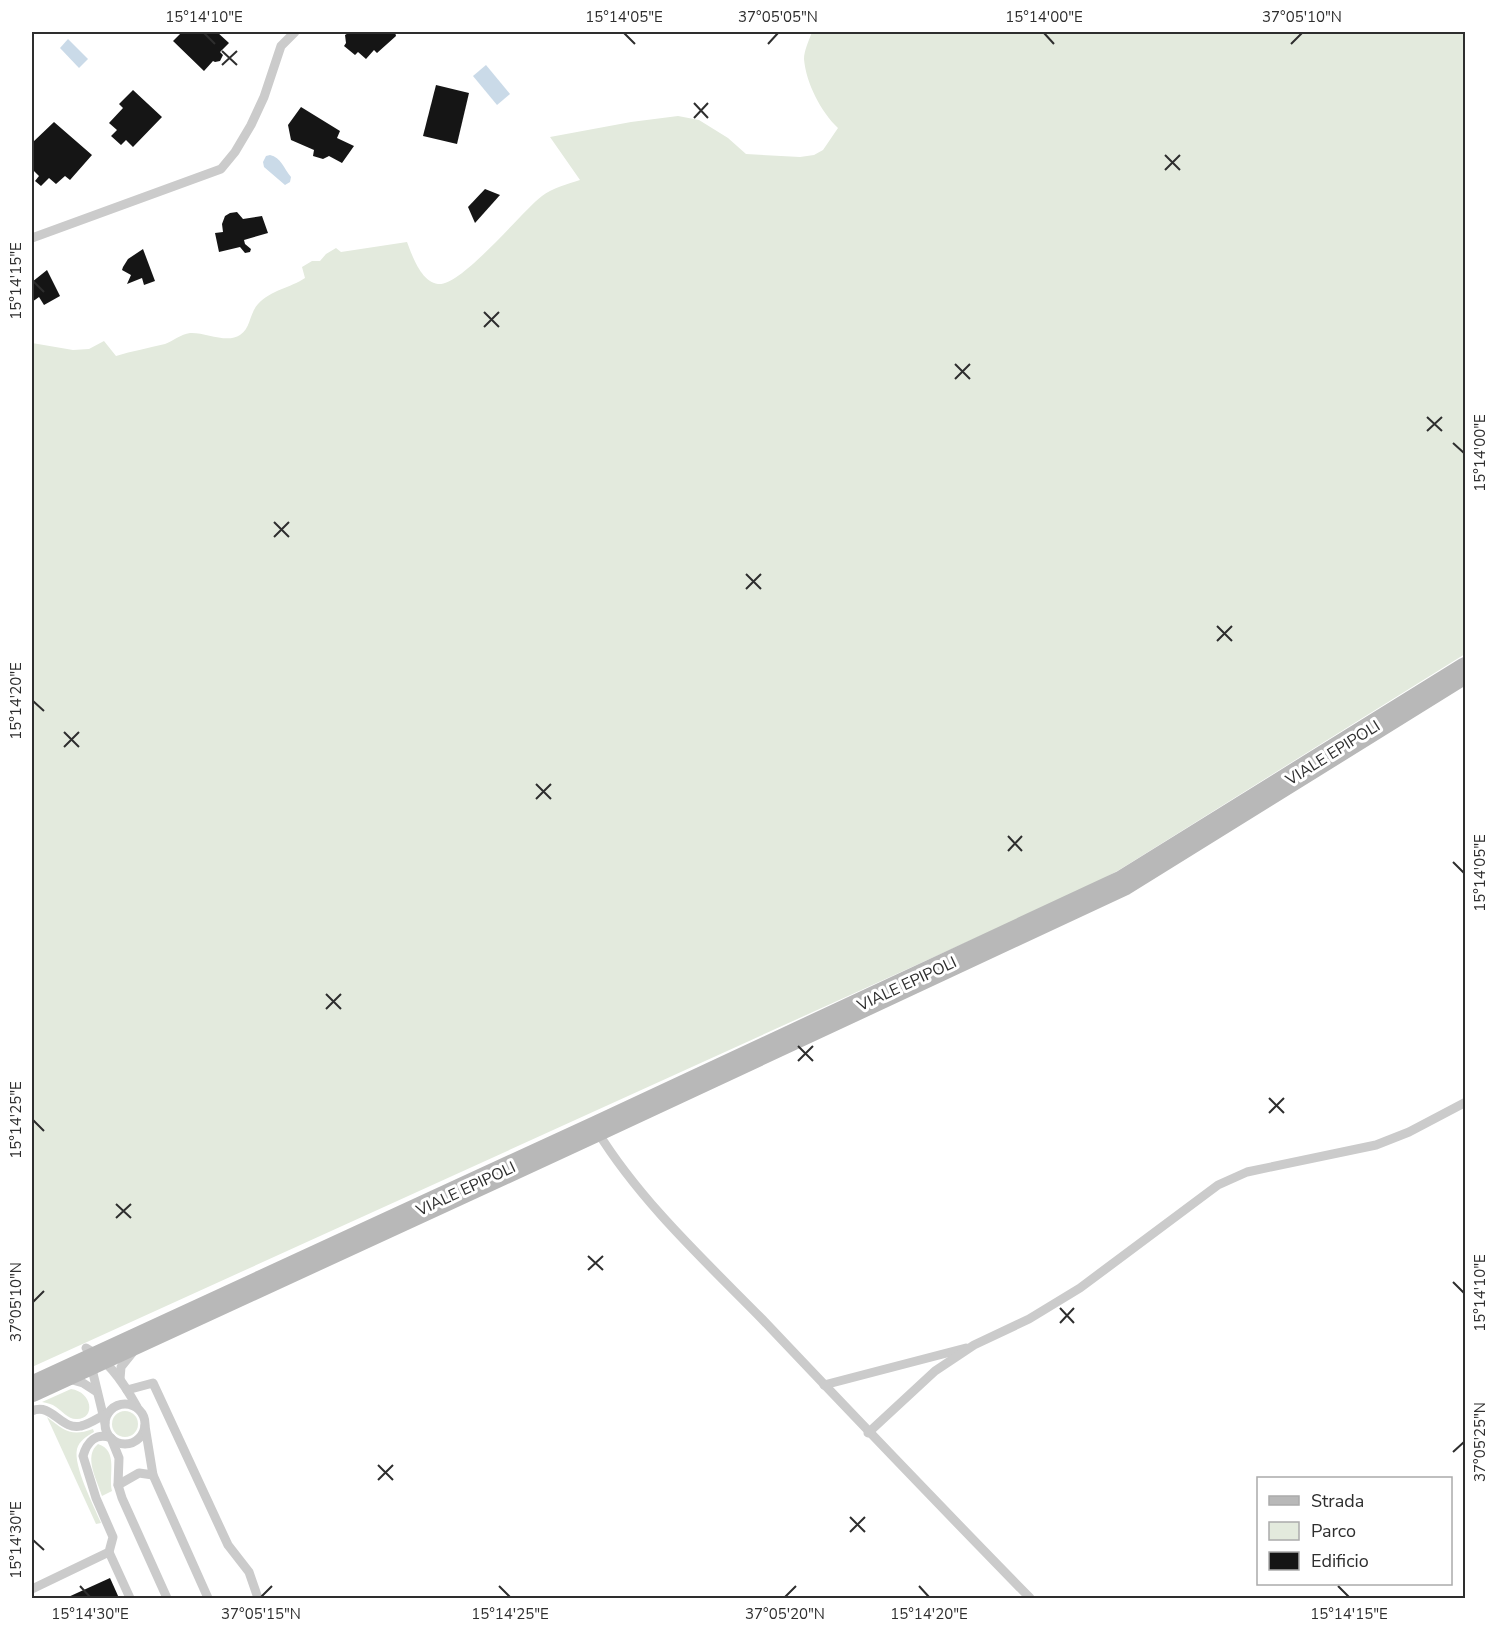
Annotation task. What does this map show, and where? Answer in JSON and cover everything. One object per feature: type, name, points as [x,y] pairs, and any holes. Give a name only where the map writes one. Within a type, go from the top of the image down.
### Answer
[{"type":"main road","name":"VIALE EPIPOLI","points":[[324,1254],[1123,884],[1466,670]]},
{"type":"main road","points":[[93,1355],[169,1326],[324,1254]]},
{"type":"main road","points":[[37,1381],[93,1355],[221,1286],[324,1254]]},
{"type":"lane","points":[[32,238],[220,169],[235,152],[251,125],[264,97],[281,46],[295,32]]},
{"type":"lane","points":[[868,1432],[935,1371],[974,1346],[1029,1319],[1080,1288],[1218,1185],[1247,1172],[1376,1145],[1409,1132],[1466,1102]]},
{"type":"lane","points":[[596,1129],[616,1162],[652,1204],[1029,1599]]},
{"type":"lane","points":[[93,1355],[207,1299],[214,1292]]},
{"type":"lane","points":[[120,1379],[121,1367],[125,1360],[146,1341],[169,1326]]},
{"type":"lane","points":[[824,1385],[974,1346]]},
{"type":"lane","points":[[93,1355],[120,1379],[143,1417],[153,1474],[208,1599]]},
{"type":"lane","points":[[93,1355],[102,1418],[119,1458],[118,1485],[167,1599]]},
{"type":"lane","points":[[37,1381],[74,1379],[97,1392]]},
{"type":"lane","points":[[127,1390],[153,1383],[228,1545],[249,1572],[258,1599]]},
{"type":"lane","points":[[32,1411],[44,1409],[72,1426],[80,1426],[102,1418],[114,1407],[122,1404],[138,1409]]},
{"type":"lane","points":[[130,1599],[109,1551],[113,1537],[96,1498],[83,1456],[88,1443],[94,1438],[104,1436],[118,1443],[127,1444],[136,1441],[145,1426]]},
{"type":"lane","points":[[118,1485],[139,1473],[153,1474]]},
{"type":"lane","points":[[32,1589],[109,1551]]},
{"type":"green space","points":[[812,32],[1465,32],[1465,654],[1090,886],[32,1367],[32,343],[73,350],[89,349],[104,341],[116,356],[165,344],[190,333],[222,338],[235,337],[244,332],[255,308],[263,299],[305,278],[302,267],[312,261],[320,261],[336,248],[341,252],[407,242],[418,267],[427,278],[438,284],[448,282],[475,262],[542,196],[555,188],[580,180],[550,137],[678,116],[699,120],[728,138],[746,154],[800,157],[814,155],[823,150],[838,128],[820,105],[805,68],[804,56]]},
{"type":"green space","points":[[71,1389],[78,1391],[88,1400],[89,1411],[82,1418],[70,1418],[54,1406],[42,1402]]},
{"type":"green space","points":[[125,1411],[134,1415],[138,1424],[134,1433],[125,1437],[116,1433],[112,1424],[116,1415]]},
{"type":"green space","points":[[47,1417],[68,1431],[79,1432],[93,1429],[94,1432],[86,1437],[77,1449],[77,1456],[81,1475],[101,1523],[96,1524]]},
{"type":"green space","points":[[98,1444],[104,1447],[111,1458],[112,1491],[102,1496],[91,1462],[94,1449]]},
{"type":"water","points":[[68,39],[88,59],[79,68],[60,48]]},
{"type":"water","points":[[486,65],[510,94],[497,105],[473,76]]},
{"type":"water","points":[[270,155],[282,164],[291,177],[290,182],[285,185],[264,167],[263,162],[266,156]]},
{"type":"building","points":[[182,32],[217,32],[229,43],[220,52],[223,55],[220,61],[213,61],[204,71],[173,41]]},
{"type":"building","points":[[350,32],[395,32],[396,36],[377,53],[374,50],[366,59],[358,52],[355,55],[344,46],[345,35]]},
{"type":"building","points":[[436,85],[469,93],[457,144],[423,136]]},
{"type":"building","points":[[133,90],[162,117],[133,147],[126,140],[121,145],[111,136],[117,130],[109,123],[123,108],[119,104]]},
{"type":"building","points":[[301,107],[340,131],[337,138],[354,146],[342,163],[329,156],[323,159],[313,156],[314,150],[291,140],[288,125]]},
{"type":"building","points":[[54,122],[92,155],[70,180],[65,176],[56,184],[49,178],[41,186],[35,181],[39,176],[32,169],[33,142]]},
{"type":"building","points":[[485,189],[500,195],[475,223],[468,207]]},
{"type":"building","points":[[237,212],[243,219],[262,216],[268,233],[244,240],[251,249],[250,252],[245,253],[240,247],[219,252],[215,233],[223,232],[222,224],[225,216]]},
{"type":"building","points":[[143,249],[155,281],[144,285],[142,278],[127,284],[131,275],[122,270],[123,267],[128,259]]},
{"type":"building","points":[[47,270],[60,296],[44,305],[39,297],[32,302],[32,282]]},
{"type":"building","points":[[110,1578],[119,1598],[66,1598]]}]
